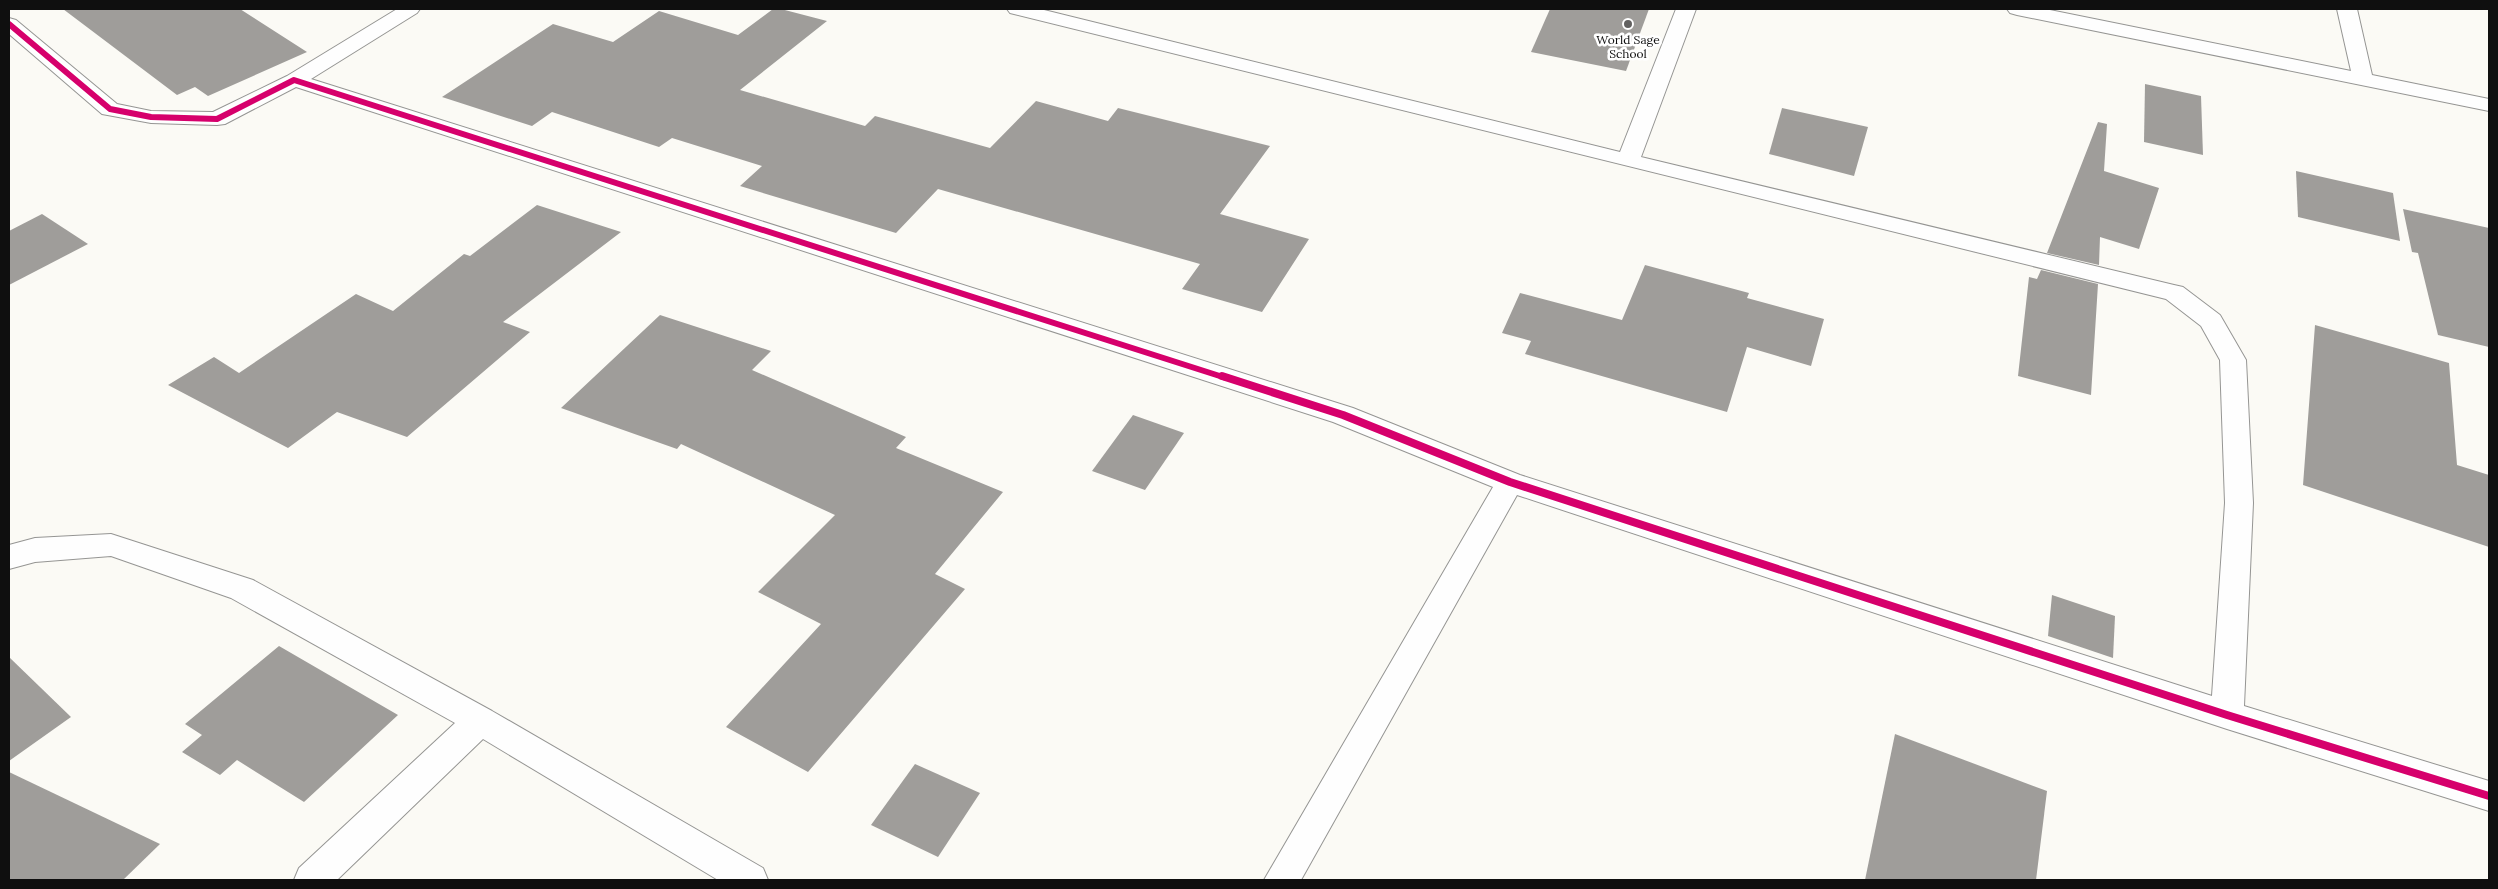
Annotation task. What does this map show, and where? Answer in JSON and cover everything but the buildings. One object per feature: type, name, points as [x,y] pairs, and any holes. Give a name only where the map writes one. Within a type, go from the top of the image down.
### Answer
[{"type":"street","points":[[9,24],[110,109],[151,117],[217,119],[294,80],[410,9]]},
{"type":"street","points":[[1017,9],[1628,161],[2174,292],[2211,321],[2233,360],[2239,503],[2227,715]]},
{"type":"street","points":[[1628,161],[1686,9]]},
{"type":"street","points":[[2017,9],[2489,105]]},
{"type":"street","points":[[2347,9],[2363,78]]},
{"type":"street","points":[[294,80],[1343,414],[1510,482],[2227,715],[2489,796]]},
{"type":"street","points":[[1282,880],[1510,482]]},
{"type":"street","points":[[9,557],[35,550],[111,545],[242,589],[480,721],[750,880]]},
{"type":"street","points":[[312,880],[480,721]]},
{"type":"cycle path","points":[[9,24],[110,109],[151,117],[217,119],[294,80],[1343,415],[1510,482],[2227,715],[2489,796]]},
{"type":"place","name":"World Sage School","points":[[1628,24]]}]
